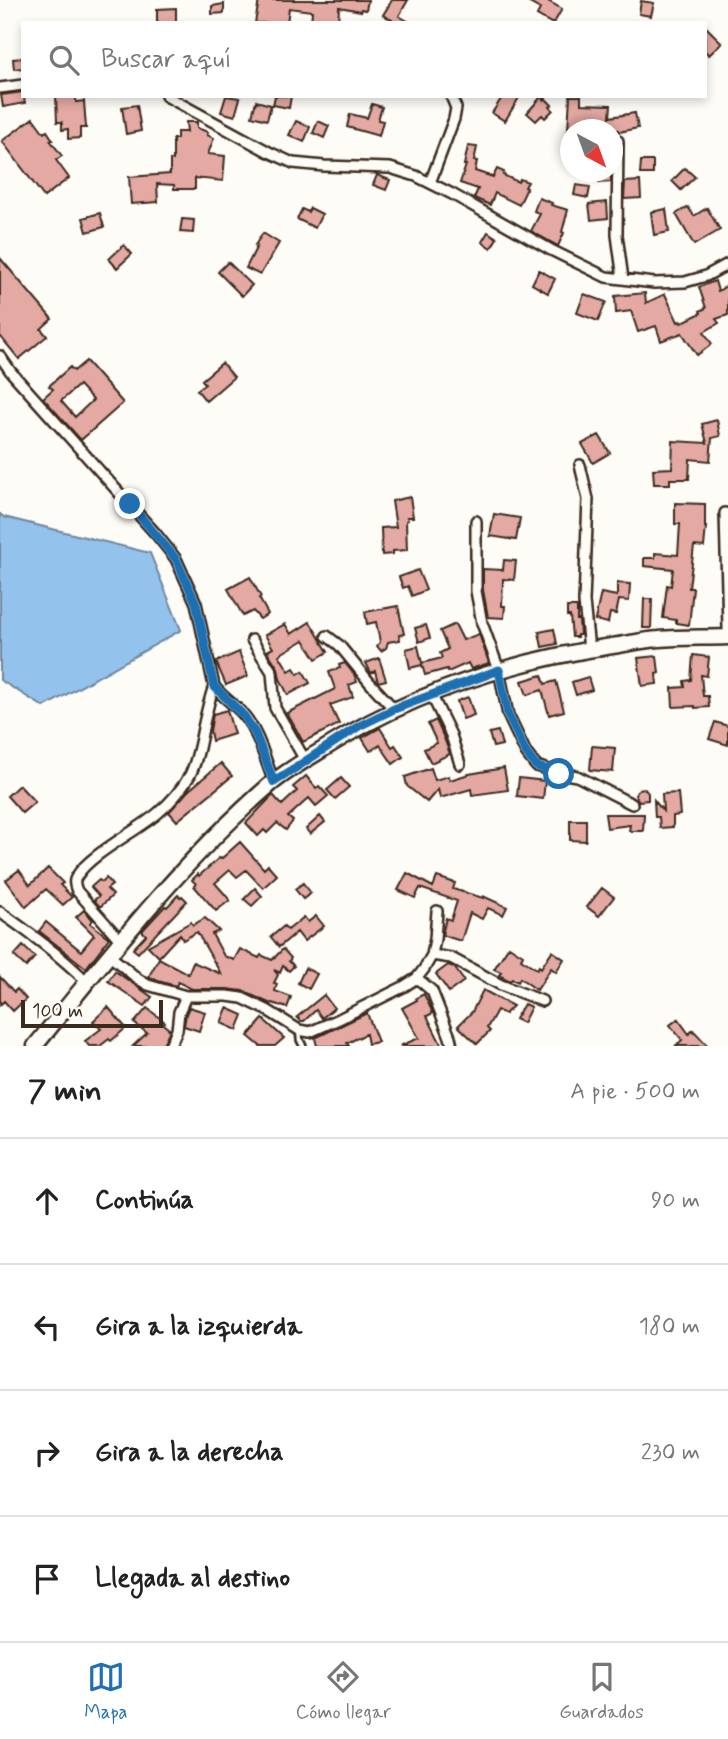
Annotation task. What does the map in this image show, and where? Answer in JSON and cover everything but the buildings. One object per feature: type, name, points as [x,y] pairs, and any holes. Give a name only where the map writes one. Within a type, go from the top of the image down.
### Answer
[{"type":"main road","points":[[35,1046],[121,941],[224,828],[274,782],[359,726],[431,694],[499,670],[589,649],[658,639],[728,637]]},
{"type":"street","points":[[0,88],[21,85]]},
{"type":"street","points":[[170,98],[293,163],[390,168],[416,176],[562,256],[606,277],[654,283],[685,282],[706,276],[728,264]]},
{"type":"street","points":[[430,183],[454,119],[456,108],[452,98]]},
{"type":"street","points":[[618,182],[618,235],[623,279]]},
{"type":"street","points":[[0,356],[11,372],[148,524],[176,559],[196,603],[214,686],[191,774],[179,792],[160,812],[104,851],[75,878],[77,891],[121,941]]},
{"type":"street","points":[[580,465],[588,499],[584,602],[589,649]]},
{"type":"street","points":[[725,513],[728,629]]},
{"type":"street","points":[[476,521],[476,591],[482,623],[499,670],[508,715],[526,753],[536,766],[559,774],[577,776],[632,804]]},
{"type":"street","points":[[327,636],[339,645],[394,709]]},
{"type":"street","points":[[252,640],[272,672],[275,708],[305,760]]},
{"type":"street","points":[[214,686],[244,716],[255,733],[274,782]]},
{"type":"street","points":[[431,694],[451,735],[460,764]]},
{"type":"street","points":[[109,955],[148,985],[186,996],[242,998],[299,1030],[310,1032],[417,978],[432,955],[437,911]]},
{"type":"street","points":[[0,912],[49,947],[87,982]]},
{"type":"street","points":[[432,955],[451,958],[501,985],[542,1001]]},
{"type":"street","points":[[417,978],[432,990],[452,1046]]},
{"type":"street","points":[[170,1046],[186,996]]},
{"type":"lane","points":[[299,1030],[303,1046]]},
{"type":"water","points":[[0,514],[150,553],[181,630],[44,707],[0,680]]},
{"type":"route","points":[[130,504],[176,559],[196,603],[214,686],[244,716],[255,733],[274,782],[359,726],[394,709],[499,670],[508,715],[526,753],[536,766],[559,774]]}]
